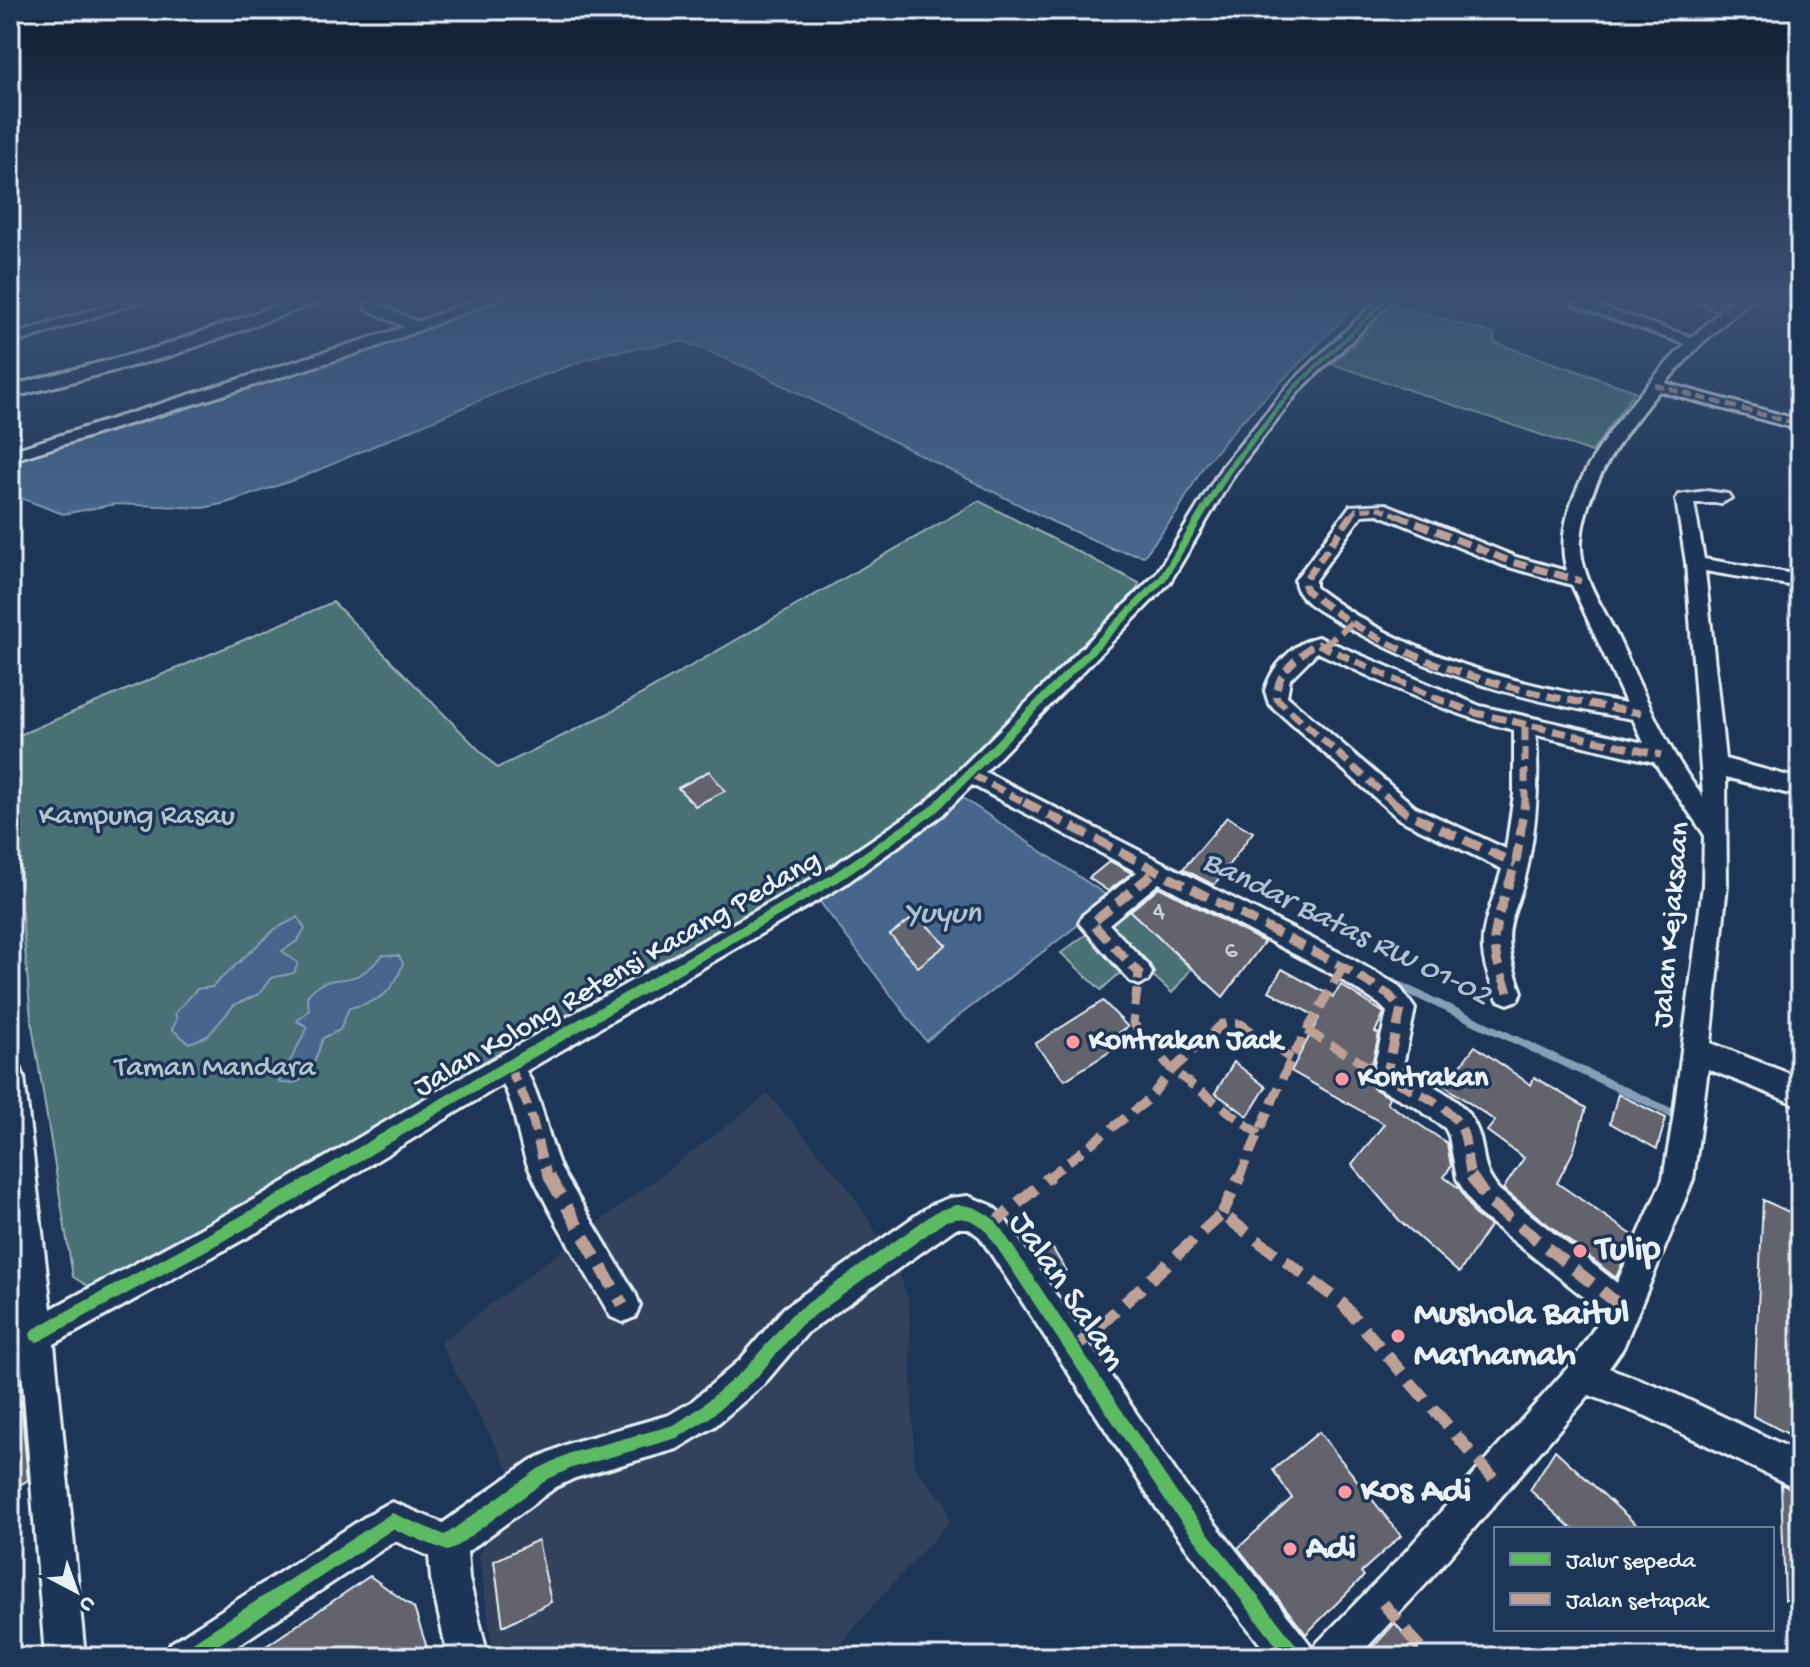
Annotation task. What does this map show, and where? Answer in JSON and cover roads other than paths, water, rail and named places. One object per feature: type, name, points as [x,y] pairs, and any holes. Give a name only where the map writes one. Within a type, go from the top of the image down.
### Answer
[{"type":"street","points":[[10,392],[77,375]]},
{"type":"street","points":[[10,456],[273,375]]},
{"type":"street","name":"Jalan Kolong Retensi Kacang Pedang","points":[[37,1335],[266,1210],[508,1066],[835,878],[934,809],[972,775],[1163,578],[1228,471],[1308,375]]},
{"type":"street","points":[[1664,375],[1600,464],[1587,488],[1572,540],[1581,581],[1661,755],[1716,832]]},
{"type":"street","points":[[1655,385],[1800,425]]},
{"type":"street","name":"Jalan Kejaksaan","points":[[1331,1657],[1413,1571],[1583,1376],[1611,1336],[1678,1180],[1707,972],[1715,885],[1716,832],[1714,765],[1695,563],[1685,499],[1706,496],[1722,498]]},
{"type":"street","points":[[1581,581],[1509,561],[1380,508],[1368,507],[1356,510],[1305,580],[1305,589],[1315,599],[1353,622],[1404,651],[1449,671],[1540,695],[1641,713]]},
{"type":"street","points":[[1695,563],[1800,581]]},
{"type":"street","points":[[1324,645],[1353,622]]},
{"type":"street","points":[[1516,864],[1407,813],[1277,699],[1274,690],[1277,681],[1312,645],[1324,645],[1435,698],[1525,726],[1661,755]]},
{"type":"street","points":[[1508,992],[1494,949],[1494,936],[1516,864],[1528,783],[1525,726]]},
{"type":"street","points":[[1714,765],[1800,788]]},
{"type":"street","points":[[972,775],[1343,967],[1389,995],[1401,1009],[1399,1032],[1386,1077],[1447,1110],[1459,1123],[1471,1183],[1488,1201],[1622,1307]]},
{"type":"street","points":[[1139,973],[1092,923],[1156,871]]},
{"type":"street","points":[[1695,1050],[1800,1092]]},
{"type":"street","points":[[508,1066],[524,1095],[533,1122],[538,1153],[551,1182],[623,1305]]},
{"type":"street","points":[[10,1077],[37,1335],[65,1657]]},
{"type":"street","name":"Jalan Salam","points":[[447,1543],[543,1474],[570,1461],[677,1431],[703,1414],[752,1372],[796,1320],[942,1216],[966,1210],[991,1226],[1171,1497],[1295,1657]]},
{"type":"street","points":[[1583,1376],[1653,1401],[1800,1472]]},
{"type":"street","points":[[185,1657],[392,1521],[409,1526],[421,1536],[447,1543],[450,1579],[468,1657]]},
{"type":"water","points":[[288,375],[545,375],[300,478],[226,503],[203,508],[116,504],[63,514],[10,494],[10,463]]},
{"type":"water","points":[[762,375],[1288,375],[1205,464],[1176,514],[1144,556],[1113,549],[1051,521]]},
{"type":"water","name":"Yuyun","points":[[957,794],[1112,899],[926,1041],[817,898]]},
{"type":"water","points":[[298,917],[305,929],[297,941],[282,951],[298,963],[294,973],[271,978],[259,994],[234,1005],[208,1036],[189,1043],[172,1029],[177,1020],[175,1013],[197,989],[212,987],[275,929]]},
{"type":"water","points":[[383,955],[399,956],[403,963],[390,989],[368,1003],[349,1008],[340,1030],[323,1038],[305,1077],[290,1083],[279,1082],[308,1027],[297,1021],[309,1010],[307,996],[329,981],[364,972]]},
{"type":"waterway","name":"Bandar Batas RW 01-02","points":[[988,773],[1029,794]]},
{"type":"waterway","name":"Bandar Batas RW 01-02","points":[[1391,982],[1681,1117]]},
{"type":"place","name":"Kontrakan Jack","points":[[1073,1042]]},
{"type":"place","name":"Kontrakan","points":[[1342,1079]]},
{"type":"place","name":"Tulip","points":[[1580,1251]]},
{"type":"place","name":"Mushola Baitul Marhamah","points":[[1398,1336]]},
{"type":"place","name":"Kos Adi","points":[[1345,1492]]},
{"type":"place","name":"Adi","points":[[1290,1549]]},
{"type":"park label","name":"Kampung Rasau","points":[[137,817]]},
{"type":"park label","name":"Taman Mandara","points":[[215,1069]]}]
